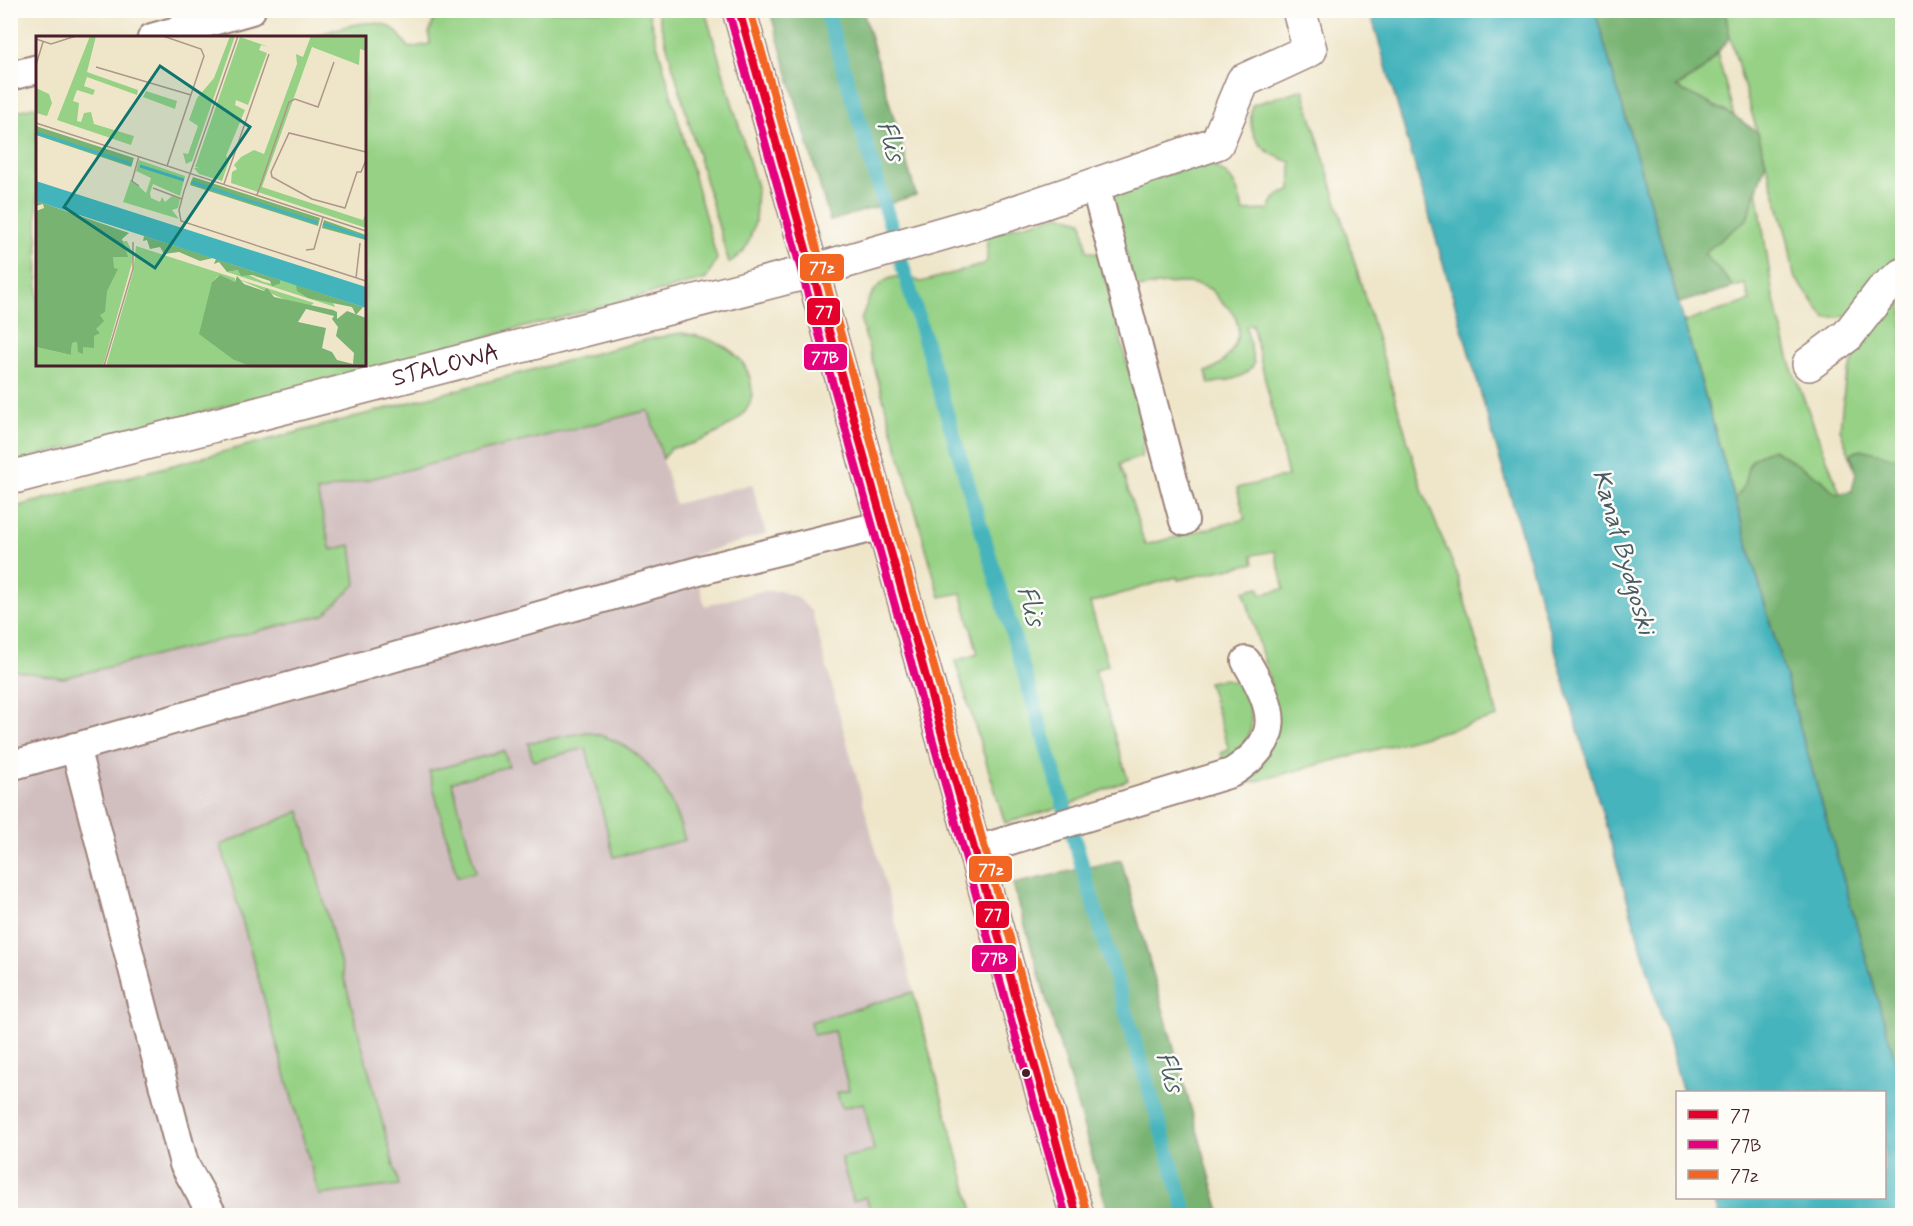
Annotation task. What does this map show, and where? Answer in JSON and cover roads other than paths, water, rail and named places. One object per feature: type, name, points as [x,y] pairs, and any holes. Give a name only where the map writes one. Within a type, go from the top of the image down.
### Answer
[{"type":"street","points":[[739,10],[1077,1215]]},
{"type":"street","name":"STALOWA","points":[[10,478],[812,271],[1007,215],[1217,143],[1243,81],[1310,50],[1299,10]]},
{"type":"street","points":[[1809,364],[1848,335],[1882,291],[1902,275]]},
{"type":"lane","points":[[160,36],[251,10]]},
{"type":"lane","points":[[10,76],[36,70]]},
{"type":"lane","points":[[1095,184],[1184,521]]},
{"type":"lane","points":[[10,766],[709,568],[883,525]]},
{"type":"lane","points":[[974,851],[1232,773],[1248,762],[1261,749],[1268,732],[1270,715],[1267,696],[1246,661]]},
{"type":"lane","points":[[75,747],[184,1164],[213,1215]]},
{"type":"water","name":"Kanał Bydgoski","points":[[1370,11],[1595,11],[1902,1084],[1902,1215],[1719,1215],[1713,1199],[1886,1199],[1886,1091],[1683,1091]]},
{"type":"waterway","name":"Flis","points":[[826,10],[1187,1216]]}]
